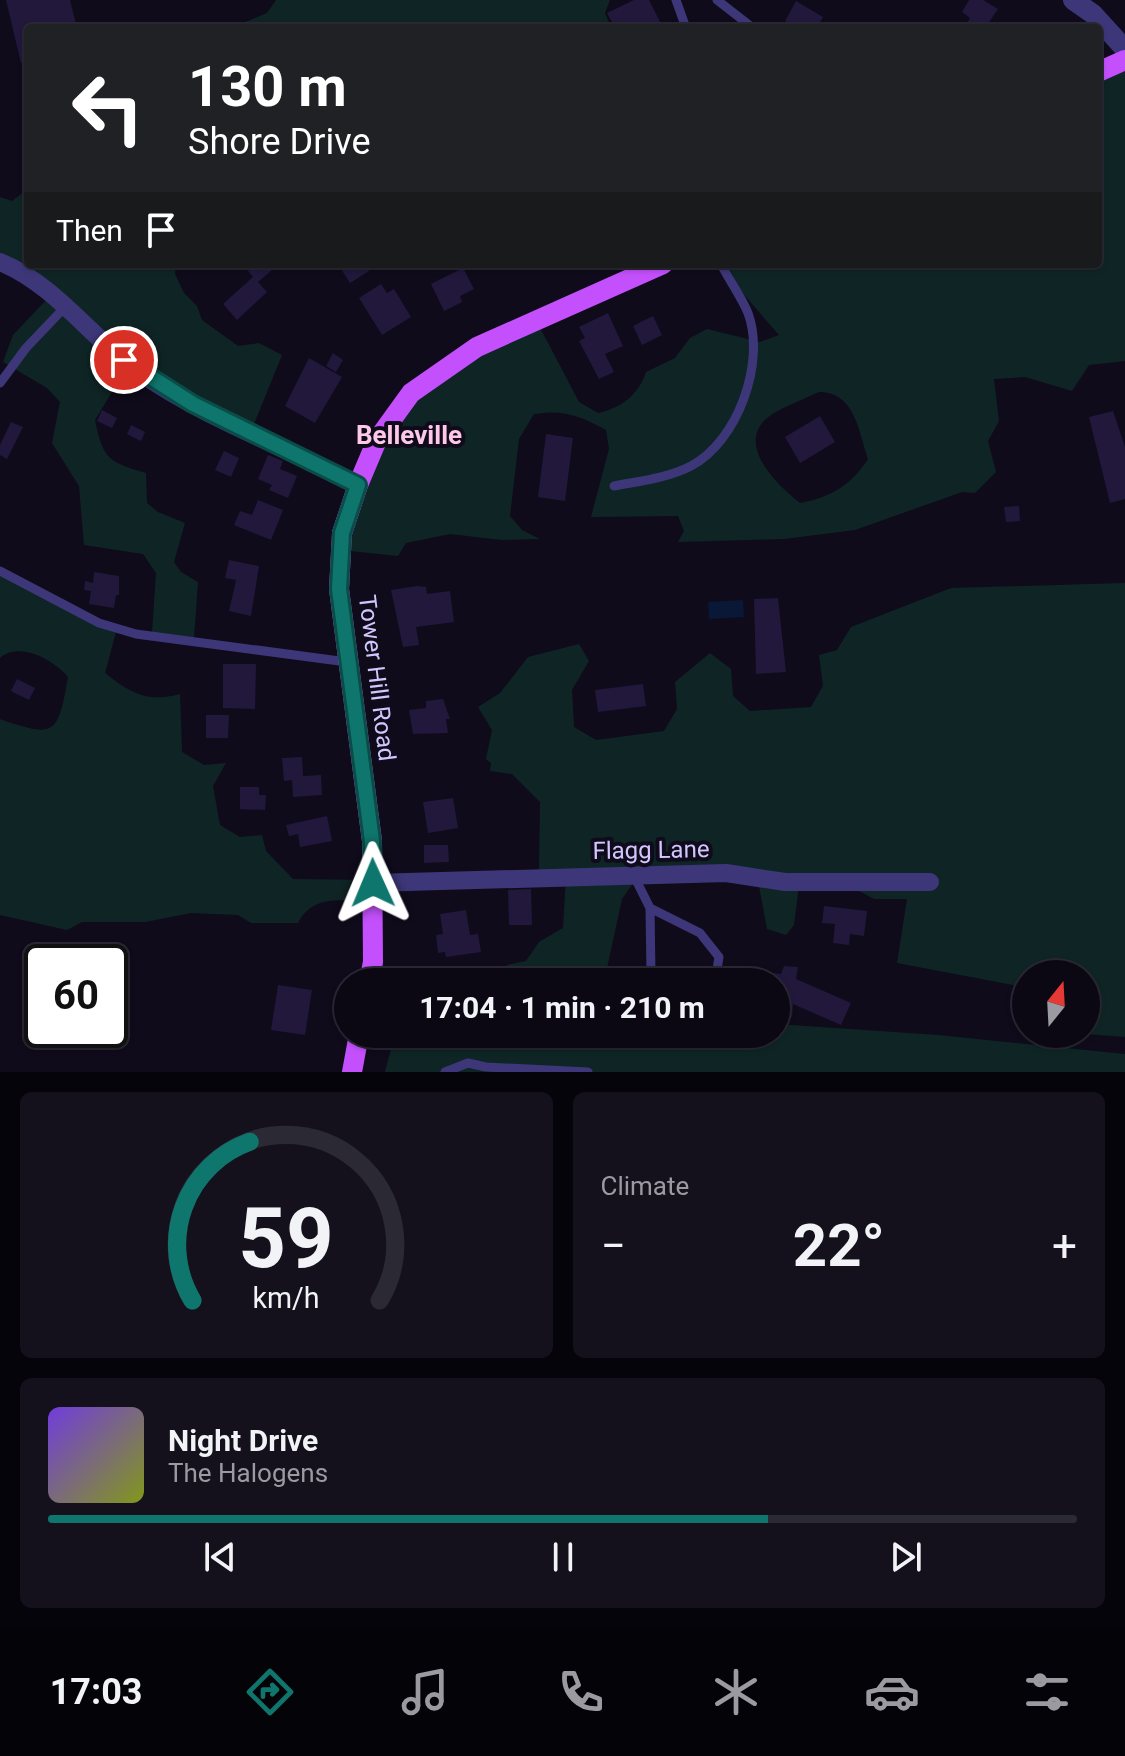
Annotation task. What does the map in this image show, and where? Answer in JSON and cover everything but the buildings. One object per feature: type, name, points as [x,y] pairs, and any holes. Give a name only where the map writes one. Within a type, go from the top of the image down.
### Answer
[{"type":"main road","points":[[1102,70],[1125,60]]},
{"type":"main road","name":"Tower Hill Road","points":[[372,968],[372,841],[339,589],[342,533],[358,485],[377,440],[411,393],[477,347],[654,268]]},
{"type":"main road","points":[[352,1072],[356,1048]]},
{"type":"street","points":[[1073,0],[1093,14],[1125,49]]},
{"type":"street","points":[[0,262],[65,307],[140,373],[193,404],[358,485]]},
{"type":"street","name":"Flagg Lane","points":[[373,883],[726,873],[785,882],[930,882]]},
{"type":"lane","points":[[676,0],[685,24]]},
{"type":"lane","points":[[717,0],[748,24]]},
{"type":"lane","points":[[614,486],[656,479],[693,465],[722,440],[744,396],[754,357],[748,314],[723,268]]},
{"type":"lane","points":[[0,383],[26,348],[65,307]]},
{"type":"lane","points":[[0,571],[99,623],[136,634],[347,662]]},
{"type":"lane","points":[[633,874],[650,908],[651,968]]},
{"type":"lane","points":[[650,908],[700,933],[719,957],[717,968]]},
{"type":"lane","points":[[445,1072],[468,1063],[486,1067],[588,1072]]},
{"type":"green space","points":[[276,0],[610,0],[605,13],[609,24],[241,24],[267,13]]},
{"type":"green space","points":[[1125,57],[1125,361],[1089,365],[1072,391],[1025,377],[994,379],[999,421],[988,441],[996,472],[975,493],[962,492],[855,530],[784,539],[678,542],[684,531],[678,516],[591,517],[609,449],[606,430],[572,415],[554,412],[534,414],[519,439],[510,516],[522,530],[540,539],[502,540],[450,534],[406,543],[398,556],[341,550],[361,481],[410,391],[536,320],[579,402],[598,413],[615,408],[628,399],[639,387],[646,372],[675,358],[690,338],[707,329],[760,342],[779,335],[740,290],[729,268],[1102,268],[1102,67]],"holes":[[[819,392],[841,399],[854,415],[868,459],[855,476],[840,488],[800,503],[780,485],[762,461],[756,436],[762,424],[774,413]]]},
{"type":"green space","points":[[24,192],[24,268],[176,268],[175,274],[184,293],[197,306],[202,320],[238,346],[259,343],[282,355],[252,429],[127,367],[95,420],[101,443],[109,457],[123,466],[146,473],[147,503],[158,512],[185,523],[174,562],[181,572],[198,582],[194,638],[152,633],[156,573],[143,554],[84,545],[79,486],[52,443],[60,402],[47,388],[3,362],[13,335],[49,297],[0,260],[0,197],[12,201]]},
{"type":"green space","points":[[0,570],[117,628],[105,673],[123,686],[148,697],[180,694],[182,752],[204,765],[226,763],[213,786],[220,825],[240,837],[262,835],[266,851],[293,879],[371,880],[371,902],[339,900],[320,903],[305,913],[298,923],[251,923],[238,915],[191,913],[145,922],[82,922],[67,930],[0,915],[0,719],[33,729],[51,727],[61,710],[68,677],[54,664],[26,652],[8,653],[0,658]]},
{"type":"green space","points":[[1125,583],[1125,1037],[1100,1035],[1100,960],[1012,960],[1012,985],[897,963],[907,899],[874,899],[842,882],[799,885],[794,925],[786,935],[767,929],[757,875],[641,872],[622,899],[607,968],[504,968],[526,961],[539,942],[563,928],[566,877],[539,872],[540,802],[512,774],[490,771],[491,763],[486,759],[492,730],[478,707],[500,693],[528,657],[579,644],[589,661],[572,690],[574,727],[596,740],[664,731],[677,709],[675,682],[710,653],[731,669],[733,696],[750,711],[811,707],[823,686],[819,655],[837,650],[851,627],[951,588]]},
{"type":"green space","points":[[790,1025],[1012,1043],[1012,1048],[1066,1048],[1125,1054],[1125,1072],[385,1072],[391,1048],[790,1048]]},
{"type":"water","points":[[743,600],[744,617],[709,619],[708,602]]},
{"type":"district","name":"Belleville","points":[[409,435]]},
{"type":"route","points":[[124,360],[193,404],[358,485],[342,533],[339,589],[372,841],[373,883]]}]
